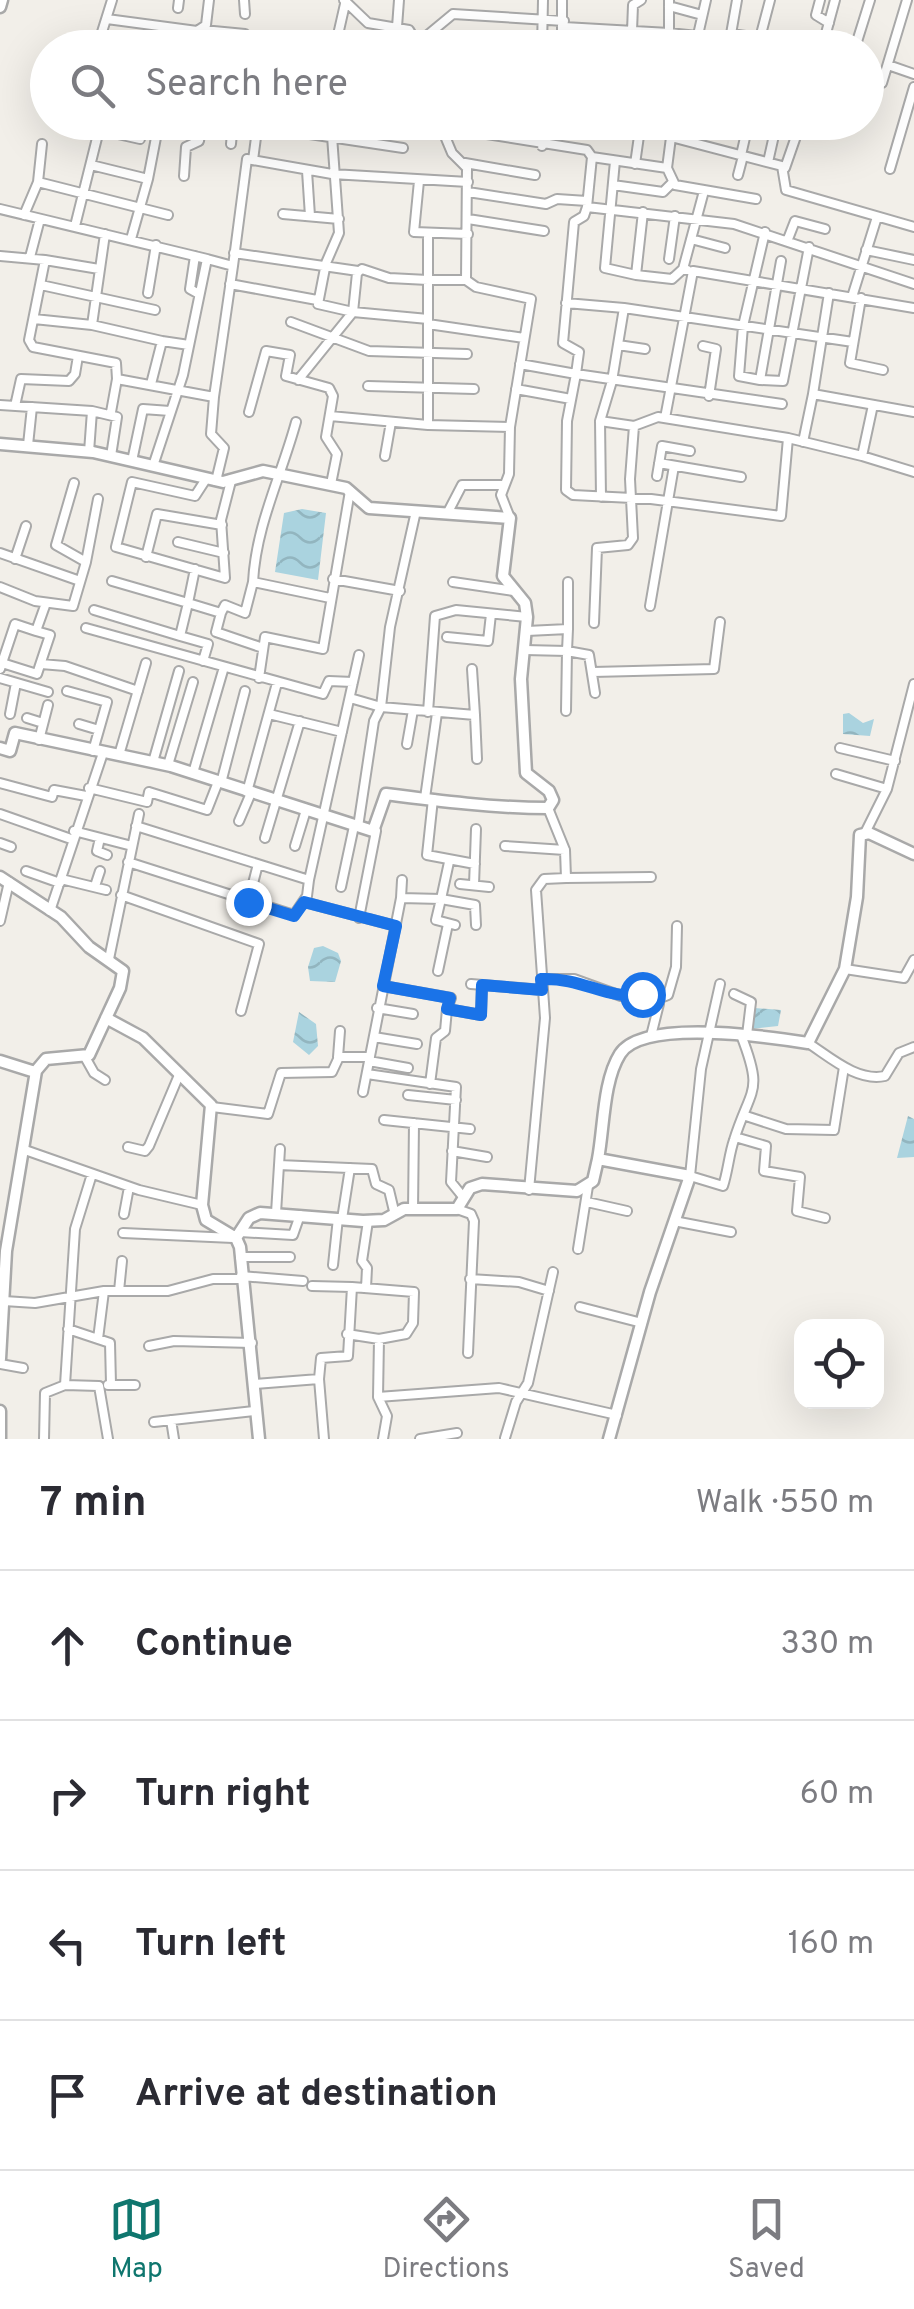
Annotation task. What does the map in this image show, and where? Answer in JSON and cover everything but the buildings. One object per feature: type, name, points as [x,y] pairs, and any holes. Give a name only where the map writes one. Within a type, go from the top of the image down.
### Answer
[{"type":"street","points":[[103,30],[112,0]]},
{"type":"street","points":[[106,19],[160,30],[204,30],[209,0]]},
{"type":"street","points":[[244,0],[245,14]]},
{"type":"street","points":[[397,27],[400,0]]},
{"type":"street","points":[[468,0],[468,15]]},
{"type":"street","points":[[543,0],[543,30]]},
{"type":"street","points":[[562,0],[564,30]]},
{"type":"street","points":[[632,30],[633,5],[641,0]]},
{"type":"street","points":[[698,30],[706,0]]},
{"type":"street","points":[[732,30],[737,0]]},
{"type":"street","points":[[759,30],[770,0]]},
{"type":"street","points":[[820,0],[816,15],[829,22]]},
{"type":"street","points":[[827,30],[835,0]]},
{"type":"street","points":[[861,30],[870,0]]},
{"type":"street","points":[[884,77],[906,0]]},
{"type":"street","points":[[345,2],[368,23],[405,30]]},
{"type":"street","points":[[339,30],[345,2]]},
{"type":"street","points":[[669,30],[669,3],[702,15]]},
{"type":"street","points":[[435,30],[453,14],[622,30]]},
{"type":"street","points":[[888,65],[914,74]]},
{"type":"street","points":[[890,169],[914,88]]},
{"type":"street","points":[[900,131],[914,135]]},
{"type":"street","points":[[74,226],[98,140]]},
{"type":"street","points":[[131,239],[156,140]]},
{"type":"street","points":[[184,176],[186,146],[200,140]]},
{"type":"street","points":[[231,140],[231,144]]},
{"type":"street","points":[[253,160],[256,140]]},
{"type":"street","points":[[317,300],[339,233],[332,140],[403,148]]},
{"type":"street","points":[[446,140],[452,153],[466,163],[535,175]]},
{"type":"street","points":[[513,140],[587,150],[592,157],[584,216],[574,222],[562,344],[580,352],[571,399],[566,490],[573,495],[634,498],[781,516],[788,438]]},
{"type":"street","points":[[542,140],[542,146]]},
{"type":"street","points":[[636,164],[639,140]]},
{"type":"street","points":[[671,140],[667,168],[672,183]]},
{"type":"street","points":[[682,140],[785,168]]},
{"type":"street","points":[[738,175],[745,140]]},
{"type":"street","points":[[768,162],[772,140]]},
{"type":"street","points":[[795,140],[785,168],[786,190],[914,227]]},
{"type":"street","points":[[24,215],[38,182],[42,144]]},
{"type":"street","points":[[592,157],[667,168]]},
{"type":"street","points":[[231,481],[222,526],[225,578],[116,547],[132,482],[195,496],[211,480],[224,448],[210,434],[243,165],[253,160],[307,171],[468,187],[546,204],[557,199],[696,218],[765,232],[914,284]]},
{"type":"street","points":[[616,160],[606,271],[672,279],[688,270],[914,308]]},
{"type":"street","points":[[466,163],[466,280]]},
{"type":"street","points":[[92,166],[148,179]]},
{"type":"street","points":[[307,171],[310,216]]},
{"type":"street","points":[[418,181],[415,234],[468,234]]},
{"type":"street","points":[[38,182],[168,215]]},
{"type":"street","points":[[613,185],[664,192],[672,183]]},
{"type":"street","points":[[672,183],[756,199]]},
{"type":"street","points":[[665,418],[690,239],[704,191]]},
{"type":"street","points":[[0,209],[233,266]]},
{"type":"street","points":[[636,275],[643,212]]},
{"type":"street","points":[[282,214],[339,219]]},
{"type":"street","points":[[669,259],[675,216]]},
{"type":"street","points":[[878,217],[860,266],[851,365],[883,370]]},
{"type":"street","points":[[30,257],[40,219]]},
{"type":"street","points":[[468,219],[544,230]]},
{"type":"street","points":[[788,239],[795,221],[826,229]]},
{"type":"street","points":[[765,232],[743,326],[738,374],[783,381],[809,247]]},
{"type":"street","points":[[92,325],[106,234]]},
{"type":"street","points":[[428,234],[428,425]]},
{"type":"street","points":[[690,239],[724,248]]},
{"type":"street","points":[[148,293],[156,245]]},
{"type":"street","points":[[866,250],[914,260]]},
{"type":"street","points":[[234,253],[428,280],[466,280],[476,288],[531,299],[510,427],[509,474],[501,501],[510,518],[503,576],[525,603],[527,631],[521,680],[526,774],[549,790],[553,800],[548,808]]},
{"type":"street","points":[[0,256],[99,269]]},
{"type":"street","points":[[195,256],[190,290],[199,294]]},
{"type":"street","points":[[154,466],[178,390],[207,259]]},
{"type":"street","points":[[45,260],[30,340],[33,348],[116,363],[111,412]]},
{"type":"street","points":[[760,380],[781,261]]},
{"type":"street","points":[[298,380],[353,312],[358,271]]},
{"type":"street","points":[[41,284],[154,310]]},
{"type":"street","points":[[230,284],[317,300],[322,306],[353,312],[524,338]]},
{"type":"street","points":[[803,442],[830,293]]},
{"type":"street","points":[[566,303],[853,342]]},
{"type":"street","points":[[601,497],[600,421],[612,381],[624,308]]},
{"type":"street","points":[[34,319],[92,325],[189,345]]},
{"type":"street","points":[[291,322],[369,351],[467,354]]},
{"type":"street","points":[[151,384],[162,341]]},
{"type":"street","points":[[618,345],[645,349]]},
{"type":"street","points":[[703,346],[716,349],[709,396]]},
{"type":"street","points":[[248,412],[262,354],[274,350],[314,362]]},
{"type":"street","points":[[290,355],[286,376],[330,388],[326,437],[337,454],[331,484]]},
{"type":"street","points":[[15,406],[20,379],[69,381],[76,374],[78,356]]},
{"type":"street","points":[[520,364],[669,391],[782,404]]},
{"type":"street","points":[[117,379],[214,397]]},
{"type":"street","points":[[368,386],[474,389]]},
{"type":"street","points":[[516,389],[571,399]]},
{"type":"street","points":[[813,394],[914,412]]},
{"type":"street","points":[[0,405],[111,412],[117,417],[111,456]]},
{"type":"street","points":[[862,456],[873,405]]},
{"type":"street","points":[[28,445],[32,407]]},
{"type":"street","points":[[132,461],[143,409],[170,411]]},
{"type":"street","points":[[89,452],[92,411]]},
{"type":"street","points":[[330,416],[428,425],[510,427]]},
{"type":"street","points":[[600,421],[634,426],[648,418],[665,418],[788,438],[914,472]]},
{"type":"street","points":[[263,648],[216,632],[225,605],[245,614],[264,512],[296,422]]},
{"type":"street","points":[[385,456],[390,422]]},
{"type":"street","points":[[594,624],[596,548],[631,544],[634,426]]},
{"type":"street","points":[[0,444],[89,452],[211,480],[231,481],[263,471],[331,484],[350,491],[369,508],[510,518]]},
{"type":"street","points":[[657,476],[663,446],[690,451]]},
{"type":"street","points":[[659,463],[741,477]]},
{"type":"street","points":[[650,606],[674,466]]},
{"type":"street","points":[[74,483],[51,544],[86,562]]},
{"type":"street","points":[[448,512],[462,485],[504,485]]},
{"type":"street","points":[[259,678],[265,637],[323,649],[330,628],[330,598],[350,491]]},
{"type":"street","points":[[0,587],[46,603],[73,606],[98,498]]},
{"type":"street","points":[[341,886],[356,826],[374,720],[381,708],[390,627],[416,511]]},
{"type":"street","points":[[146,557],[157,514],[222,526]]},
{"type":"street","points":[[15,559],[26,526]]},
{"type":"street","points":[[178,542],[224,554]]},
{"type":"street","points":[[0,554],[80,581]]},
{"type":"street","points":[[180,636],[195,569]]},
{"type":"street","points":[[333,579],[400,592]]},
{"type":"street","points":[[112,581],[221,614]]},
{"type":"street","points":[[253,582],[330,598]]},
{"type":"street","points":[[453,582],[514,591]]},
{"type":"street","points":[[566,711],[568,582]]},
{"type":"street","points":[[36,631],[46,603]]},
{"type":"street","points":[[94,610],[208,644],[203,662]]},
{"type":"street","points":[[474,864],[448,862],[428,854],[435,616],[456,610],[527,617]]},
{"type":"street","points":[[447,637],[488,641],[491,614]]},
{"type":"street","points":[[593,672],[711,670],[717,662],[720,622]]},
{"type":"street","points":[[37,674],[50,635],[15,624],[2,659],[37,674],[52,677]]},
{"type":"street","points":[[86,628],[323,694],[329,681],[353,682]]},
{"type":"street","points":[[527,631],[568,629]]},
{"type":"street","points":[[525,650],[588,656],[596,692]]},
{"type":"street","points":[[128,862],[294,916],[304,902],[359,655]]},
{"type":"street","points":[[41,664],[65,666],[138,691]]},
{"type":"street","points":[[119,756],[146,664]]},
{"type":"street","points":[[193,773],[224,667]]},
{"type":"street","points":[[472,669],[478,759]]},
{"type":"street","points":[[153,762],[178,672]]},
{"type":"street","points":[[0,678],[48,692]]},
{"type":"street","points":[[168,765],[193,682]]},
{"type":"street","points":[[10,714],[16,683]]},
{"type":"street","points":[[239,821],[277,683]]},
{"type":"street","points":[[808,1043],[845,969],[858,897],[858,838],[865,833],[887,789],[914,684]]},
{"type":"street","points":[[50,911],[98,752],[106,702],[67,691]]},
{"type":"street","points":[[0,783],[52,797],[54,790],[148,802],[150,792],[207,810],[220,782],[246,691]]},
{"type":"street","points":[[350,698],[381,708],[474,714]]},
{"type":"street","points":[[39,740],[48,705]]},
{"type":"street","points":[[407,744],[412,710]]},
{"type":"street","points":[[269,714],[342,732]]},
{"type":"street","points":[[27,718],[44,723]]},
{"type":"street","points":[[265,838],[300,721]]},
{"type":"street","points":[[79,724],[99,730]]},
{"type":"street","points":[[0,748],[10,751],[16,733],[168,765],[376,831]]},
{"type":"street","points":[[901,740],[914,744]]},
{"type":"street","points":[[840,748],[895,761]]},
{"type":"street","points":[[836,774],[887,789]]},
{"type":"street","points":[[358,918],[386,794],[548,808]]},
{"type":"street","points":[[548,808],[565,850],[566,878]]},
{"type":"street","points":[[296,846],[306,810]]},
{"type":"street","points":[[0,814],[72,835],[132,846]]},
{"type":"street","points":[[109,960],[139,814]]},
{"type":"street","points":[[136,826],[309,880]]},
{"type":"street","points":[[474,885],[476,829]]},
{"type":"street","points":[[865,833],[914,854]]},
{"type":"street","points":[[100,838],[97,851],[107,855]]},
{"type":"street","points":[[0,843],[10,846]]},
{"type":"street","points":[[505,846],[565,850]]},
{"type":"street","points":[[438,971],[451,924],[436,920],[448,862]]},
{"type":"street","points":[[248,902],[258,864]]},
{"type":"street","points":[[26,871],[106,890]]},
{"type":"street","points":[[95,886],[100,871]]},
{"type":"street","points":[[530,1190],[545,1018],[536,890],[544,878],[651,877]]},
{"type":"street","points":[[0,921],[4,879],[120,966],[123,975],[85,1057]]},
{"type":"street","points":[[363,1092],[402,880]]},
{"type":"street","points":[[460,884],[489,887]]},
{"type":"street","points":[[121,895],[259,944],[242,1011]]},
{"type":"street","points":[[401,898],[475,904],[476,924]]},
{"type":"street","points":[[304,902],[396,926]]},
{"type":"street","points":[[658,999],[668,995],[672,983],[677,926]]},
{"type":"street","points":[[845,969],[904,978],[914,960]]},
{"type":"street","points":[[541,979],[574,979],[621,996],[649,994],[658,999]]},
{"type":"street","points":[[472,984],[542,990]]},
{"type":"street","points":[[609,1439],[690,1176],[707,1035],[720,984]]},
{"type":"street","points":[[447,1009],[481,1015],[482,985]]},
{"type":"street","points":[[383,986],[450,998],[445,1031],[436,1038],[430,1084]]},
{"type":"street","points":[[598,1159],[723,1186],[756,1078],[744,1035],[751,1002],[734,994]]},
{"type":"street","points":[[651,1036],[658,999]]},
{"type":"street","points":[[377,1008],[412,1014]]},
{"type":"street","points":[[106,1018],[143,1038],[212,1107],[268,1114],[279,1074],[332,1072],[338,1057],[340,1031]]},
{"type":"street","points":[[578,1249],[612,1070],[622,1049],[651,1036],[744,1035],[808,1043],[844,1066],[882,1078],[898,1053],[914,1047]]},
{"type":"street","points":[[374,1037],[416,1044]]},
{"type":"street","points":[[24,1368],[0,1362],[2,1286],[36,1072],[46,1059],[85,1057]]},
{"type":"street","points":[[85,1057],[94,1073],[105,1080]]},
{"type":"street","points":[[338,1057],[408,1068]]},
{"type":"street","points":[[0,1061],[36,1072]]},
{"type":"street","points":[[746,1116],[786,1129],[834,1130],[844,1066]]},
{"type":"street","points":[[366,1074],[456,1087],[450,1182],[464,1198]]},
{"type":"street","points":[[128,1147],[145,1151],[149,1146],[179,1075]]},
{"type":"street","points":[[408,1095],[456,1100]]},
{"type":"street","points":[[212,1107],[202,1206],[206,1220],[238,1235]]},
{"type":"street","points":[[384,1120],[470,1129]]},
{"type":"street","points":[[413,1210],[414,1123]]},
{"type":"street","points":[[735,1137],[766,1146],[764,1171],[800,1177],[797,1211],[826,1218]]},
{"type":"street","points":[[276,1213],[280,1149]]},
{"type":"street","points":[[25,1150],[130,1187],[202,1206]]},
{"type":"street","points":[[452,1151],[487,1157]]},
{"type":"street","points":[[279,1165],[374,1170],[376,1184],[388,1190],[394,1212]]},
{"type":"street","points":[[333,1265],[350,1168]]},
{"type":"street","points":[[64,1384],[74,1228],[92,1174]]},
{"type":"street","points":[[456,1208],[470,1188],[482,1184],[577,1192],[588,1186]]},
{"type":"street","points":[[124,1214],[130,1187]]},
{"type":"street","points":[[587,1202],[627,1212]]},
{"type":"street","points":[[259,1439],[238,1235],[248,1218],[276,1213],[368,1221],[384,1220],[394,1212],[456,1208],[473,1216],[468,1353]]},
{"type":"street","points":[[122,1234],[294,1235],[300,1215]]},
{"type":"street","points":[[366,1288],[367,1268],[362,1261],[368,1221]]},
{"type":"street","points":[[674,1221],[731,1232]]},
{"type":"street","points":[[240,1257],[290,1257]]},
{"type":"street","points":[[120,1291],[122,1261]]},
{"type":"street","points":[[505,1438],[522,1396],[553,1272]]},
{"type":"street","points":[[3,1305],[68,1300],[104,1291],[168,1291],[213,1279],[302,1281]]},
{"type":"street","points":[[470,1279],[519,1282],[549,1291]]},
{"type":"street","points":[[312,1286],[414,1292],[409,1332],[379,1338],[347,1334]]},
{"type":"street","points":[[324,1439],[321,1358],[348,1356],[352,1287]]},
{"type":"street","points":[[98,1339],[104,1291]]},
{"type":"street","points":[[580,1307],[642,1323]]},
{"type":"street","points":[[68,1329],[112,1348],[111,1384]]},
{"type":"street","points":[[379,1338],[378,1398],[387,1416],[384,1439]]},
{"type":"street","points":[[149,1346],[174,1341],[252,1343]]},
{"type":"street","points":[[256,1384],[319,1379]]},
{"type":"street","points":[[44,1439],[45,1393],[64,1384],[135,1384]]},
{"type":"street","points":[[98,1386],[108,1439]]},
{"type":"street","points":[[378,1398],[499,1388],[617,1415]]},
{"type":"street","points":[[0,1411],[0,1438]]},
{"type":"street","points":[[154,1422],[254,1412]]},
{"type":"street","points":[[171,1420],[174,1439]]},
{"type":"street","points":[[420,1439],[457,1433]]},
{"type":"water","points":[[302,509],[326,513],[318,580],[275,572],[284,513]]},
{"type":"water","points":[[849,713],[863,723],[874,719],[870,736],[843,734],[843,714]]},
{"type":"water","points":[[323,946],[338,953],[341,961],[335,982],[310,981],[308,967],[314,948]]},
{"type":"water","points":[[754,1008],[781,1010],[778,1026],[752,1029]]},
{"type":"water","points":[[299,1012],[316,1024],[318,1046],[309,1055],[293,1042]]},
{"type":"water","points":[[908,1116],[914,1119],[914,1157],[897,1158]]},
{"type":"route","points":[[248,902],[294,916],[304,902],[396,926],[383,986],[450,998],[447,1009],[481,1015],[482,985],[542,990],[541,979],[574,979],[621,996],[642,994]]}]
